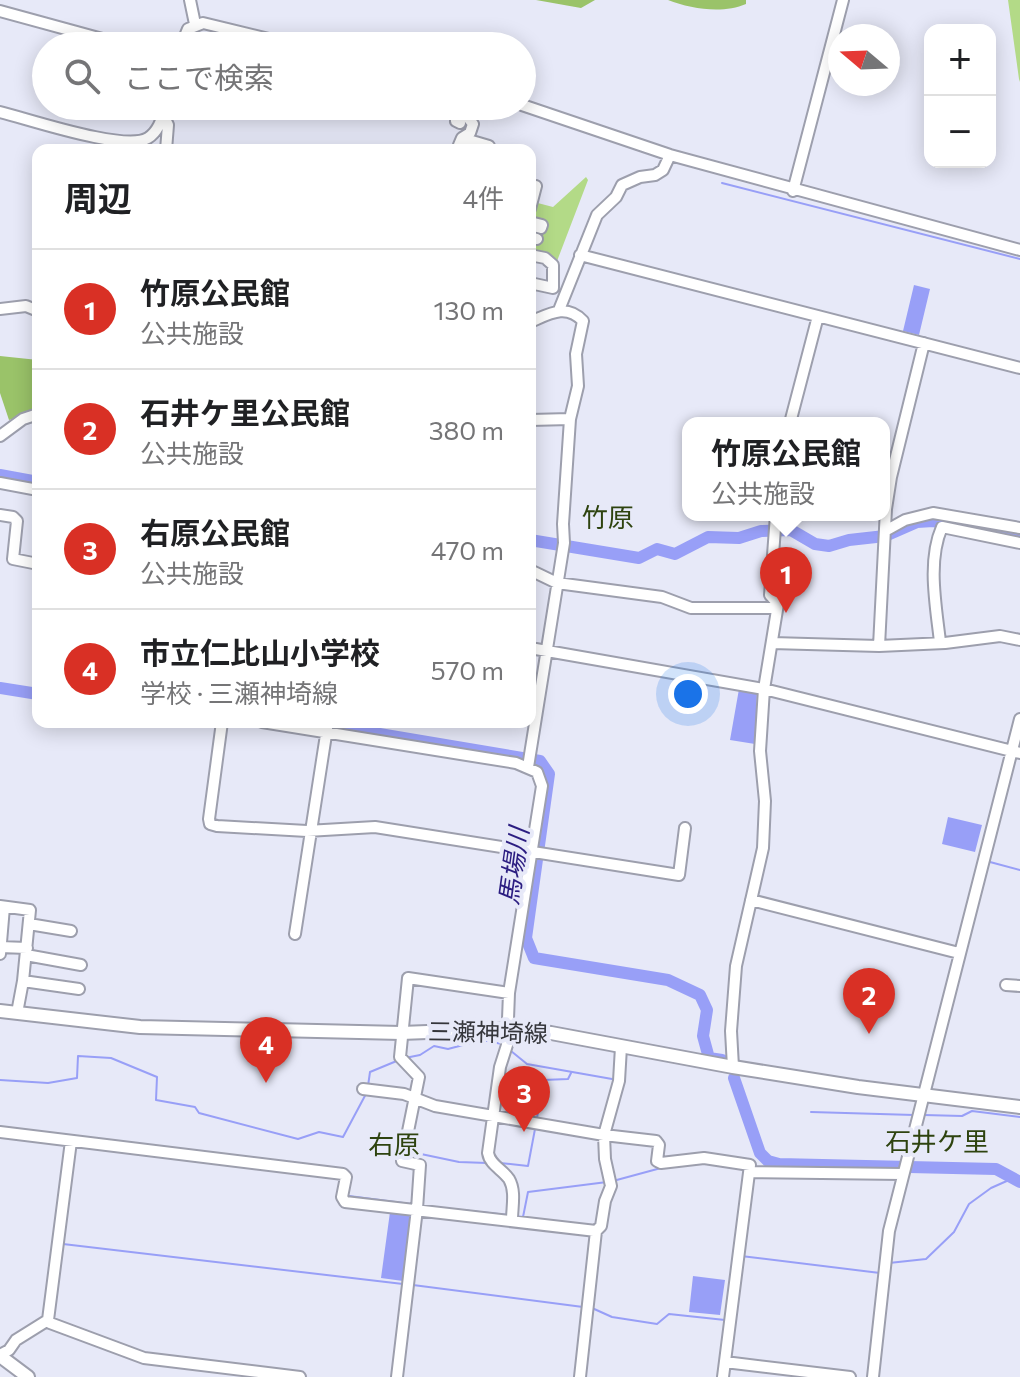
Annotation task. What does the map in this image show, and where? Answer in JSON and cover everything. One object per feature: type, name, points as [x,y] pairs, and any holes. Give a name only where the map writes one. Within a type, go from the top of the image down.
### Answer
[{"type":"main road","name":"三瀬神埼線","points":[[0,1011],[140,1027],[401,1033],[507,1029],[551,1033],[921,1101],[1020,1107]]},
{"type":"main road","points":[[0,1356],[28,1377]]},
{"type":"street","points":[[190,0],[195,24]]},
{"type":"street","points":[[793,191],[843,0]]},
{"type":"street","points":[[0,11],[77,32]]},
{"type":"street","points":[[187,32],[195,24],[216,25],[243,32]]},
{"type":"street","points":[[536,110],[670,155],[793,191],[1020,250]]},
{"type":"street","points":[[0,112],[99,138],[137,143],[149,138],[162,120]]},
{"type":"street","points":[[166,144],[167,120]]},
{"type":"street","points":[[456,120],[460,123]]},
{"type":"street","points":[[459,144],[470,133],[473,124],[470,120]]},
{"type":"street","points":[[462,144],[472,141],[482,144]]},
{"type":"street","points":[[559,310],[563,290],[597,215],[616,197],[622,185],[663,170],[670,155]]},
{"type":"street","points":[[580,255],[1020,368]]},
{"type":"street","points":[[536,256],[545,258],[553,265],[553,288],[536,284]]},
{"type":"street","points":[[0,309],[26,306],[32,308]]},
{"type":"street","points":[[536,320],[559,310],[575,313],[583,321],[576,354],[578,386],[570,419],[563,548],[536,721]]},
{"type":"street","points":[[792,417],[818,316]]},
{"type":"street","points":[[890,490],[924,343]]},
{"type":"street","points":[[0,436],[32,416]]},
{"type":"street","points":[[536,420],[570,419]]},
{"type":"street","points":[[0,483],[32,489]]},
{"type":"street","points":[[887,530],[905,520],[933,513],[1020,528]]},
{"type":"street","points":[[0,515],[13,517],[17,521],[13,559],[32,563]]},
{"type":"street","points":[[879,646],[888,521]]},
{"type":"street","points":[[733,1067],[731,1031],[736,966],[763,848],[765,801],[760,751],[764,689],[778,604],[770,595],[775,525]]},
{"type":"street","points":[[940,642],[934,576],[938,535],[942,527],[1020,543]]},
{"type":"street","points":[[536,573],[557,583],[662,597],[691,608],[776,608]]},
{"type":"street","points":[[772,643],[879,646],[945,643],[1000,636],[1020,640]]},
{"type":"street","points":[[536,649],[764,689],[1016,752]]},
{"type":"street","points":[[873,1377],[889,1231],[959,953],[1016,752],[1020,719]]},
{"type":"street","points":[[221,728],[210,824],[217,826],[307,831],[375,827],[679,875],[685,828]]},
{"type":"street","points":[[295,934],[327,728]]},
{"type":"street","points":[[332,728],[516,763],[537,772],[542,786],[537,853],[509,993],[506,1048],[500,1067],[488,1153],[489,1160],[508,1177],[513,1188],[512,1220]]},
{"type":"street","points":[[528,767],[535,728]]},
{"type":"street","points":[[751,900],[959,953]]},
{"type":"street","points":[[0,954],[2,907],[28,909],[27,952],[17,1013]]},
{"type":"street","points":[[29,924],[71,931]]},
{"type":"street","points":[[0,947],[81,965]]},
{"type":"street","points":[[397,1377],[420,1165],[402,1161],[419,1077],[400,1057],[408,978],[509,993]]},
{"type":"street","points":[[23,981],[79,989]]},
{"type":"street","points":[[1006,985],[1020,986]]},
{"type":"street","points":[[580,1377],[596,1231],[601,1226],[611,1181],[605,1159],[604,1135],[619,1081],[621,1047]]},
{"type":"street","points":[[363,1089],[404,1094],[435,1106],[656,1141],[659,1145],[657,1161],[661,1163],[704,1158],[750,1165],[723,1377]]},
{"type":"street","points":[[0,1132],[343,1174],[346,1177],[342,1197],[345,1202],[596,1231]]},
{"type":"street","points":[[48,1320],[71,1141]]},
{"type":"street","points":[[750,1172],[902,1174]]},
{"type":"street","points":[[0,1356],[16,1340],[48,1320]]},
{"type":"street","points":[[48,1320],[144,1358],[300,1377]]},
{"type":"street","points":[[725,1362],[850,1377]]},
{"type":"green space","points":[[536,0],[595,0],[581,8]]},
{"type":"green space","points":[[668,0],[746,0],[746,4],[727,9],[707,9]]},
{"type":"green space","points":[[1008,0],[1020,0],[1020,82],[1019,79]]},
{"type":"green space","points":[[586,177],[588,180],[554,269],[546,261],[536,262],[536,203],[553,207]]},
{"type":"green space","points":[[0,356],[32,359],[32,414],[9,420],[0,393]]},
{"type":"water","points":[[914,285],[930,289],[919,335],[903,331]]},
{"type":"water","points":[[739,689],[757,692],[755,744],[730,740]]},
{"type":"water","points":[[948,817],[982,825],[975,852],[942,844]]},
{"type":"water","points":[[390,1212],[411,1215],[403,1281],[381,1278]]},
{"type":"water","points":[[693,1276],[725,1280],[720,1315],[689,1312]]},
{"type":"waterway","points":[[722,183],[1020,259]]},
{"type":"waterway","points":[[0,475],[32,481]]},
{"type":"waterway","points":[[536,541],[639,558],[657,549],[675,554],[708,537],[739,538],[761,531],[791,530],[815,544],[829,546],[885,536],[917,522],[933,521],[1020,536]]},
{"type":"waterway","name":"馬場川","points":[[0,688],[32,693]]},
{"type":"waterway","name":"馬場川","points":[[344,728],[540,761],[549,774],[526,938],[534,958],[668,980],[700,995],[707,1010],[703,1036],[709,1058],[722,1060]]},
{"type":"waterway","points":[[990,862],[1020,870]]},
{"type":"waterway","points":[[405,1058],[420,1055],[434,1046],[448,1049],[482,1040],[502,1044]]},
{"type":"waterway","points":[[511,1051],[527,1064],[612,1079]]},
{"type":"waterway","points":[[0,1080],[48,1083],[77,1078],[78,1056],[111,1058],[157,1077],[156,1100],[195,1107],[199,1113],[298,1139],[319,1132],[343,1137],[367,1092]]},
{"type":"waterway","points":[[368,1086],[370,1072],[399,1060]]},
{"type":"waterway","points":[[537,1118],[543,1080],[568,1079],[571,1073]]},
{"type":"waterway","name":"馬場川","points":[[734,1078],[760,1153],[768,1161],[779,1164],[996,1169],[1020,1182]]},
{"type":"waterway","points":[[924,1115],[962,1116],[972,1111],[1020,1117]]},
{"type":"waterway","points":[[811,1112],[914,1115]]},
{"type":"waterway","points":[[500,1163],[528,1166],[535,1129]]},
{"type":"waterway","points":[[421,1154],[459,1162],[487,1163]]},
{"type":"waterway","points":[[613,1181],[661,1168]]},
{"type":"waterway","points":[[889,1263],[926,1259],[954,1232],[969,1204],[991,1188],[1009,1180],[1020,1182]]},
{"type":"waterway","points":[[515,1216],[523,1217],[528,1192],[607,1182]]},
{"type":"waterway","points":[[349,1196],[411,1204]]},
{"type":"waterway","points":[[423,1206],[508,1215]]},
{"type":"waterway","points":[[733,1256],[739,1211]]},
{"type":"waterway","points":[[63,1244],[403,1284]]},
{"type":"waterway","points":[[592,1308],[612,1317],[657,1324],[669,1314],[725,1320],[735,1256]]},
{"type":"waterway","points":[[741,1256],[880,1271]]},
{"type":"waterway","points":[[413,1285],[583,1307]]},
{"type":"place","name":"竹原公民館","points":[[786,613]]},
{"type":"place","name":"石井ケ里公民館","points":[[869,1034]]},
{"type":"place","name":"市立仁比山小学校","points":[[266,1083]]},
{"type":"place","name":"右原公民館","points":[[524,1132]]},
{"type":"district","name":"竹原","points":[[608,518]]},
{"type":"district","name":"石井ケ里","points":[[937,1142]]},
{"type":"district","name":"右原","points":[[394,1145]]}]
